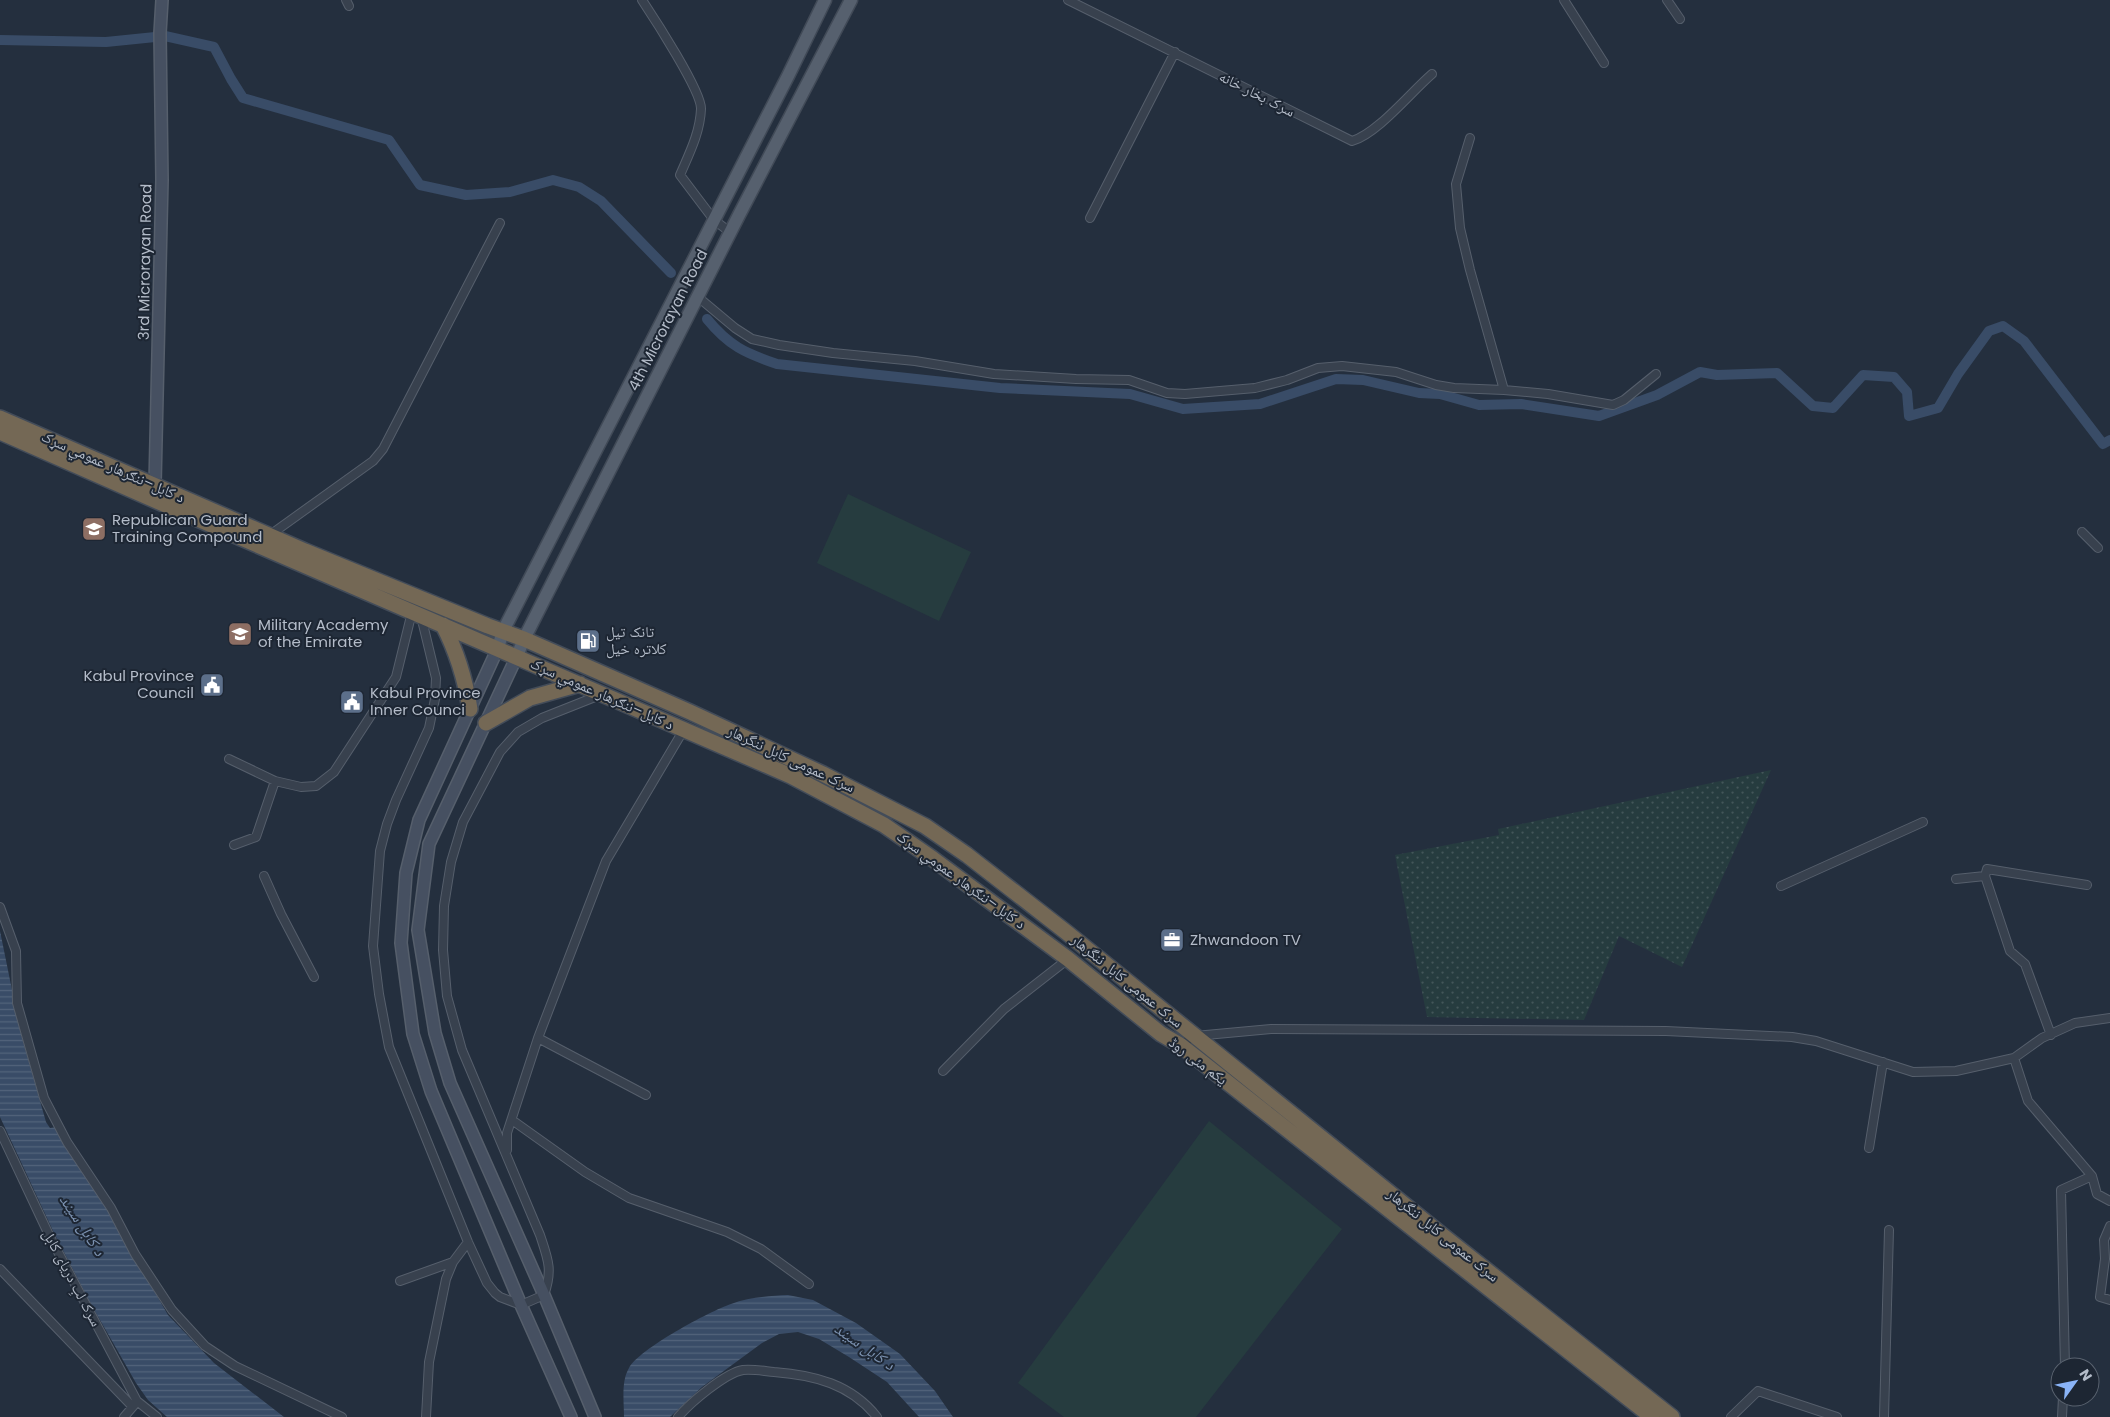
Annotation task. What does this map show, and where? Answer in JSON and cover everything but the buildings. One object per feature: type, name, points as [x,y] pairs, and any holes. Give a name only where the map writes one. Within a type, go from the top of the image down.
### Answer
[{"type":"highway","name":"د کابل–ننګرهار عمومي سړک","points":[[0,418],[270,535],[503,631]]},
{"type":"highway","name":"د کابل–ننګرهار عمومي سړک","points":[[0,432],[791,776],[884,825],[978,891],[1068,959],[1161,1034]]},
{"type":"highway","points":[[444,625],[456,650],[465,677],[470,708]]},
{"type":"highway","points":[[503,631],[524,639]]},
{"type":"highway","name":"سرک عمومی کابل ننگرهار","points":[[524,639],[690,712],[823,774],[925,826],[996,878],[1196,1036],[1672,1417]]},
{"type":"highway","points":[[486,722],[530,698],[580,684]]},
{"type":"highway","name":"یکم مئی روڈ","points":[[1161,1034],[1180,1045],[1234,1088]]},
{"type":"highway","name":"سرک عمومی کابل ننگرهار","points":[[1234,1088],[1652,1417]]},
{"type":"main road","name":"3rd Microrayan Road","points":[[154,484],[162,180],[160,37],[162,0]]},
{"type":"main road","name":"4th Microrayan Road","points":[[498,648],[503,631],[788,76],[825,0]]},
{"type":"main road","name":"4th Microrayan Road","points":[[517,656],[730,232],[851,0]]},
{"type":"main road","points":[[498,648],[419,820],[406,873],[401,944],[413,1034],[431,1091],[569,1412]]},
{"type":"main road","points":[[517,656],[429,844],[418,930],[435,1033],[450,1083],[544,1295],[595,1417]]},
{"type":"street","points":[[642,0],[689,77],[702,107],[697,135],[680,175],[714,220],[730,232]]},
{"type":"street","name":"سرک بخار خانه","points":[[1068,0],[1352,141],[1367,134],[1382,122],[1432,74]]},
{"type":"street","points":[[1564,0],[1604,63]]},
{"type":"street","points":[[1667,0],[1680,19]]},
{"type":"street","points":[[1090,218],[1175,52]]},
{"type":"street","points":[[1470,138],[1456,184],[1460,228],[1504,390]]},
{"type":"street","points":[[270,535],[373,461],[382,449],[500,223]]},
{"type":"street","points":[[698,297],[735,328],[752,339],[779,345],[833,353],[915,361],[994,374],[1076,380],[1129,380],[1167,392],[1185,394],[1254,388],[1287,380],[1318,368],[1342,366],[1396,372],[1445,386],[1548,394],[1613,405],[1624,400],[1656,374]]},
{"type":"street","points":[[2082,532],[2098,548]]},
{"type":"street","points":[[230,759],[275,781],[301,787],[316,786],[334,772],[396,677],[417,614]]},
{"type":"street","points":[[417,614],[436,678],[435,699],[429,728],[387,824],[380,851],[373,946],[379,994],[389,1047],[468,1242],[487,1283],[495,1293],[500,1297],[522,1305],[544,1295],[549,1281],[550,1266],[540,1235],[508,1156],[462,1050],[447,996],[443,950],[444,906],[451,862],[463,822],[500,752],[518,732],[542,718],[602,694]]},
{"type":"street","points":[[508,1156],[507,1133],[538,1038],[606,861],[683,730]]},
{"type":"street","points":[[234,846],[256,837],[275,781]]},
{"type":"street","points":[[1781,886],[1923,822]]},
{"type":"street","points":[[2051,1035],[2025,964],[2010,951],[1985,876],[1987,870],[2087,885]]},
{"type":"street","points":[[264,876],[280,914],[314,977]]},
{"type":"street","points":[[1956,879],[1985,876]]},
{"type":"street","points":[[0,907],[16,951],[17,1003],[44,1098],[67,1142],[111,1208],[135,1254],[172,1310],[205,1346],[235,1366],[342,1417]]},
{"type":"street","points":[[943,1072],[1004,1009],[1068,959]]},
{"type":"street","points":[[1180,1045],[1196,1036],[1271,1029],[1666,1031],[1792,1037],[1816,1041],[1913,1072],[1956,1071],[2014,1058],[2042,1038],[2075,1023],[2110,1018]]},
{"type":"street","points":[[538,1038],[646,1095]]},
{"type":"street","points":[[2014,1058],[2028,1101],[2092,1176],[2097,1194],[2110,1202]]},
{"type":"street","points":[[1869,1148],[1882,1062]]},
{"type":"street","points":[[512,1120],[585,1172],[629,1198],[727,1232],[761,1249],[809,1284]]},
{"type":"street","name":"سرک لبِ دریای کابل","points":[[0,1131],[49,1235],[135,1404],[157,1417]]},
{"type":"street","points":[[2065,1357],[2061,1190],[2092,1176]]},
{"type":"street","points":[[2110,1226],[2104,1240],[2105,1259],[2100,1297],[2110,1300]]},
{"type":"street","points":[[1884,1417],[1889,1230]]},
{"type":"street","points":[[426,1417],[429,1362],[446,1279],[453,1262],[468,1242]]},
{"type":"street","points":[[400,1281],[453,1262]]},
{"type":"street","points":[[0,1270],[135,1404],[124,1417]]},
{"type":"street","points":[[678,1417],[712,1386],[742,1370],[793,1373],[827,1380],[851,1394],[877,1417]]},
{"type":"street","points":[[1732,1417],[1758,1391],[1836,1417]]},
{"type":"green space","points":[[848,494],[971,552],[939,621],[817,563]]},
{"type":"green space","points":[[1771,770],[1682,967],[1619,936],[1584,1020],[1427,1017],[1395,855],[1499,835],[1498,829]]},
{"type":"green space","points":[[1209,1121],[1342,1229],[1196,1417],[1064,1417],[1018,1383]]},
{"type":"water","name":"د کابل سيند","points":[[0,931],[21,1034],[46,1122],[50,1128],[57,1127],[105,1205],[168,1315],[214,1363],[284,1417],[167,1417],[148,1400],[136,1383],[92,1306],[54,1233],[0,1117]]},
{"type":"water","name":"د کابل سيند","points":[[788,1295],[813,1300],[856,1323],[900,1354],[935,1391],[953,1417],[919,1417],[887,1382],[819,1339],[798,1332],[779,1334],[762,1343],[702,1387],[670,1417],[624,1417],[626,1373],[635,1360],[646,1351],[692,1322],[731,1304],[752,1298]]},
{"type":"waterway","points":[[0,40],[106,42],[165,36],[214,47],[243,98],[389,140],[420,185],[466,195],[510,192],[553,180],[579,187],[601,201],[671,273]]},
{"type":"waterway","points":[[707,319],[738,348],[777,364],[1000,388],[1130,394],[1183,409],[1260,404],[1336,379],[1363,380],[1419,393],[1440,394],[1479,405],[1521,404],[1599,416],[1657,395],[1700,372],[1717,375],[1777,373],[1813,406],[1833,408],[1863,375],[1894,377],[1907,392],[1909,416],[1938,408],[1958,374],[1989,331],[2003,326],[2024,341],[2103,444],[2110,440]]},
{"type":"place","name":"Republican Guard Training Compound","points":[[94,529]]},
{"type":"place","name":"Military Academy of the Emirate","points":[[240,634]]},
{"type":"place","name":"تانک تیل کلاتره خیل","points":[[588,641]]},
{"type":"place","name":"Kabul Province Council","points":[[212,685]]},
{"type":"place","name":"Kabul Province Inner Counci","points":[[352,702]]},
{"type":"place","name":"Zhwandoon TV","points":[[1172,940]]}]
